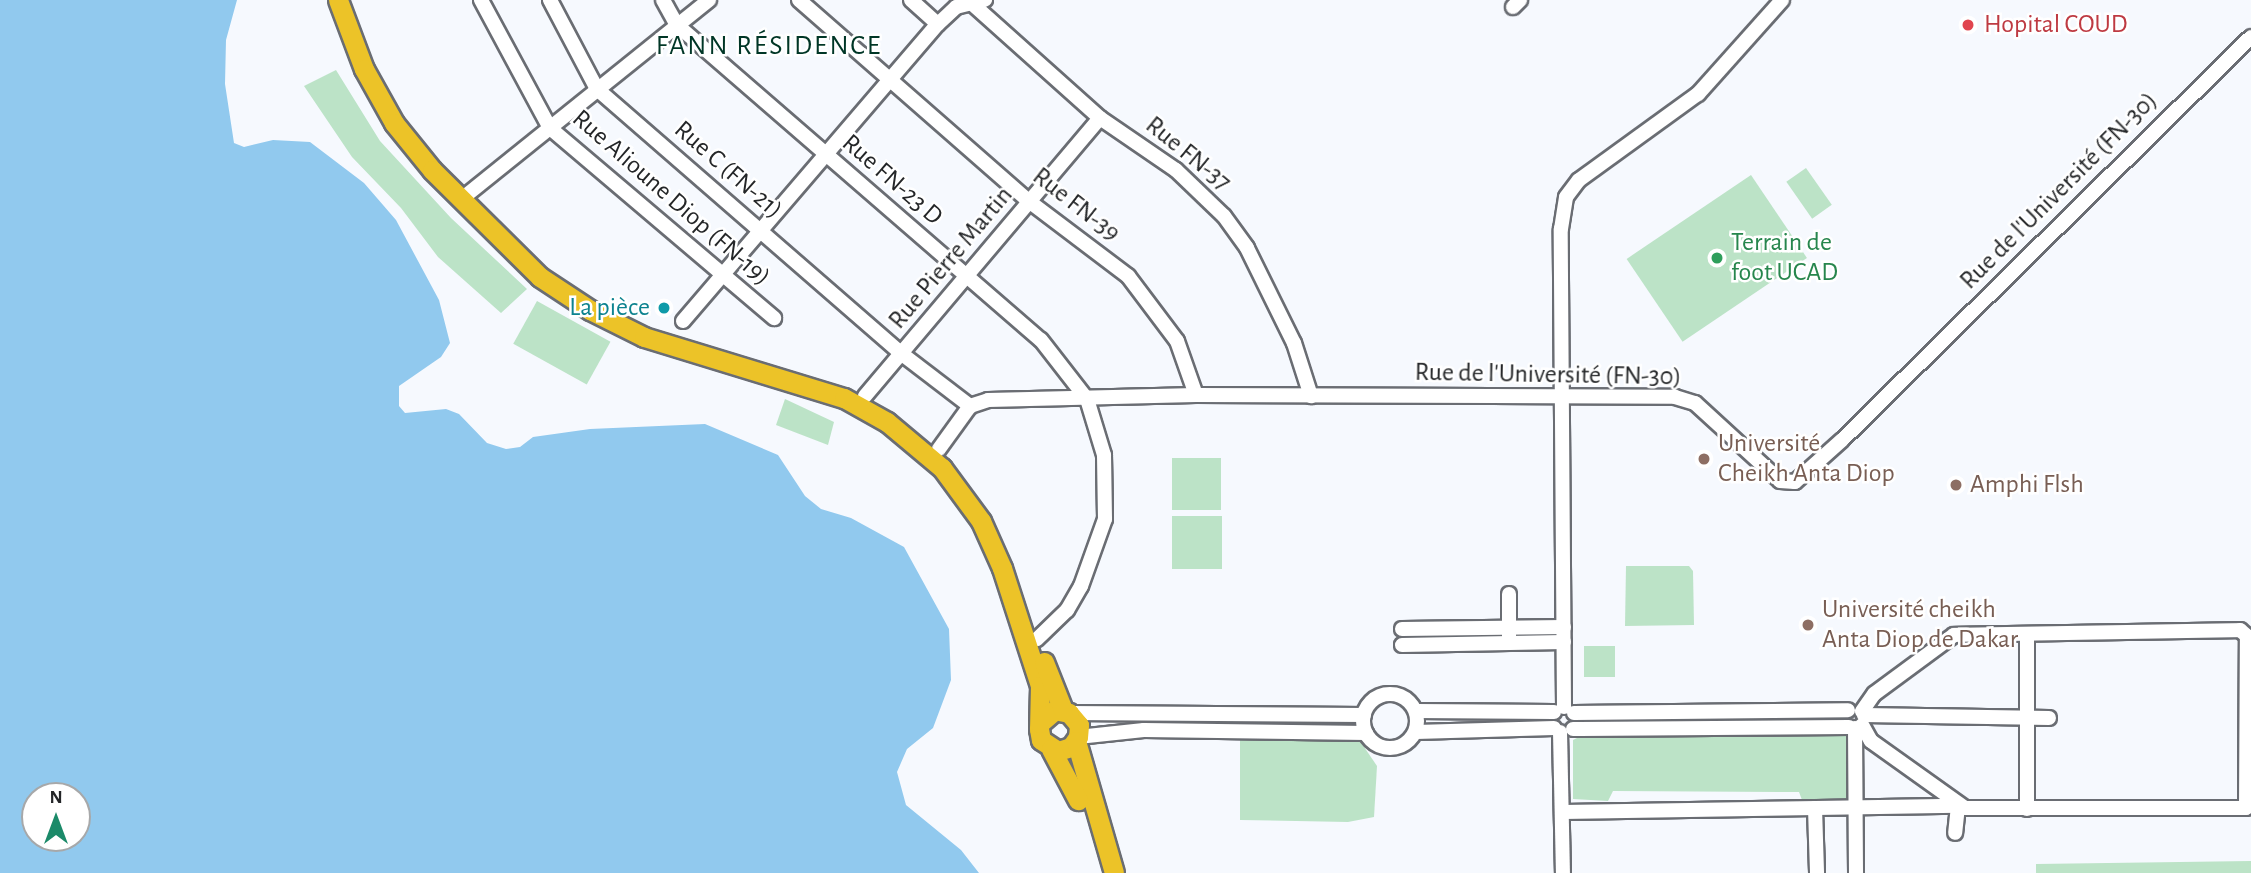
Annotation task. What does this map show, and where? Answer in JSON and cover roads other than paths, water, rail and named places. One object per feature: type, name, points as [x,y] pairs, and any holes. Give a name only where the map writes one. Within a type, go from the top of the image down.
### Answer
[{"type":"highway","points":[[338,0],[359,58],[394,123],[432,170],[540,277],[590,310],[644,337],[844,398],[887,422],[942,468],[981,521],[1002,568],[1040,686],[1041,740],[1051,749],[1070,778],[1103,873]]},
{"type":"highway","points":[[350,0],[364,44],[395,104],[415,134],[468,192],[551,270],[622,314],[674,337],[865,396],[939,449],[981,502],[1001,537],[1066,711],[1079,725],[1077,739],[1114,873]]},
{"type":"highway","points":[[1040,723],[1049,713],[1066,711]]},
{"type":"highway","points":[[1051,749],[1065,750],[1077,739]]},
{"type":"street","name":"Rue Alioune Diop (FN-19)","points":[[481,0],[550,128],[774,318]]},
{"type":"street","name":"Rue C (FN-21)","points":[[550,0],[597,89],[902,354]]},
{"type":"street","name":"Rue FN-23 D","points":[[663,0],[677,25],[1041,340],[1087,399]]},
{"type":"street","points":[[468,192],[709,0]]},
{"type":"street","name":"Rue FN-39","points":[[799,0],[1030,202],[1128,276],[1148,298],[1177,341],[1196,395]]},
{"type":"street","points":[[911,0],[938,24]]},
{"type":"street","points":[[683,321],[938,24],[956,7],[985,0]]},
{"type":"street","points":[[1563,873],[1561,229],[1566,197],[1579,180],[1698,94],[1782,0]]},
{"type":"street","name":"Rue FN-37","points":[[969,2],[1100,118],[1176,170],[1224,216],[1247,248],[1290,333],[1311,396]]},
{"type":"street","name":"Rue de l'Université (FN-30)","points":[[970,406],[988,400],[1196,395],[1684,398],[1780,481],[1795,482],[1842,440],[2251,37]]},
{"type":"street","name":"Rue Pierre Martin","points":[[865,396],[1100,118]]},
{"type":"street","points":[[902,354],[970,406],[939,449]]},
{"type":"street","points":[[1037,639],[1067,610],[1081,586],[1105,519],[1104,455],[1087,399]]},
{"type":"street","points":[[1509,594],[1509,636]]},
{"type":"street","points":[[1402,629],[1438,637]]},
{"type":"street","points":[[1563,812],[1856,807],[1958,806],[2027,809],[2246,808],[2247,636],[2232,629],[1954,635],[1874,694],[1857,719],[1856,807],[1856,873]]},
{"type":"street","points":[[1402,645],[1438,637],[1564,634]]},
{"type":"street","points":[[2027,634],[2027,809]]},
{"type":"street","points":[[1416,711],[1416,732],[1408,743],[1395,748],[1380,746],[1366,733],[1364,715],[1371,702],[1385,695],[1400,696],[1416,711],[1564,711],[1857,719],[2049,718]]},
{"type":"street","points":[[1066,711],[1364,715]]},
{"type":"street","points":[[1562,729],[1564,711]]},
{"type":"street","points":[[1416,732],[1857,719]]},
{"type":"street","points":[[1857,719],[1871,741],[1958,806]]},
{"type":"street","points":[[1077,739],[1144,730],[1366,733]]},
{"type":"street","points":[[1955,833],[1958,806]]},
{"type":"street","points":[[1815,808],[1817,873]]},
{"type":"water","points":[[0,0],[237,0],[226,40],[225,84],[234,143],[244,147],[273,140],[310,142],[364,183],[396,220],[439,300],[450,343],[441,357],[399,386],[399,406],[405,413],[446,409],[459,414],[487,443],[506,449],[520,447],[533,437],[590,429],[705,424],[778,455],[805,496],[821,509],[851,518],[904,547],[949,629],[951,680],[933,728],[907,749],[897,772],[906,805],[961,850],[979,873],[0,873]]},
{"type":"place","name":"Hopital COUD","points":[[1968,25]]},
{"type":"place","name":"Terrain de foot UCAD","points":[[1717,258]]},
{"type":"place","name":"La pièce","points":[[664,308]]},
{"type":"place","name":"Université Cheikh Anta Diop","points":[[1704,459]]},
{"type":"place","name":"Amphi Flsh","points":[[1956,485]]},
{"type":"place","name":"Université cheikh Anta Diop de Dakar","points":[[1808,625]]},
{"type":"district","name":"FANN RÉSIDENCE","points":[[769,46]]}]
